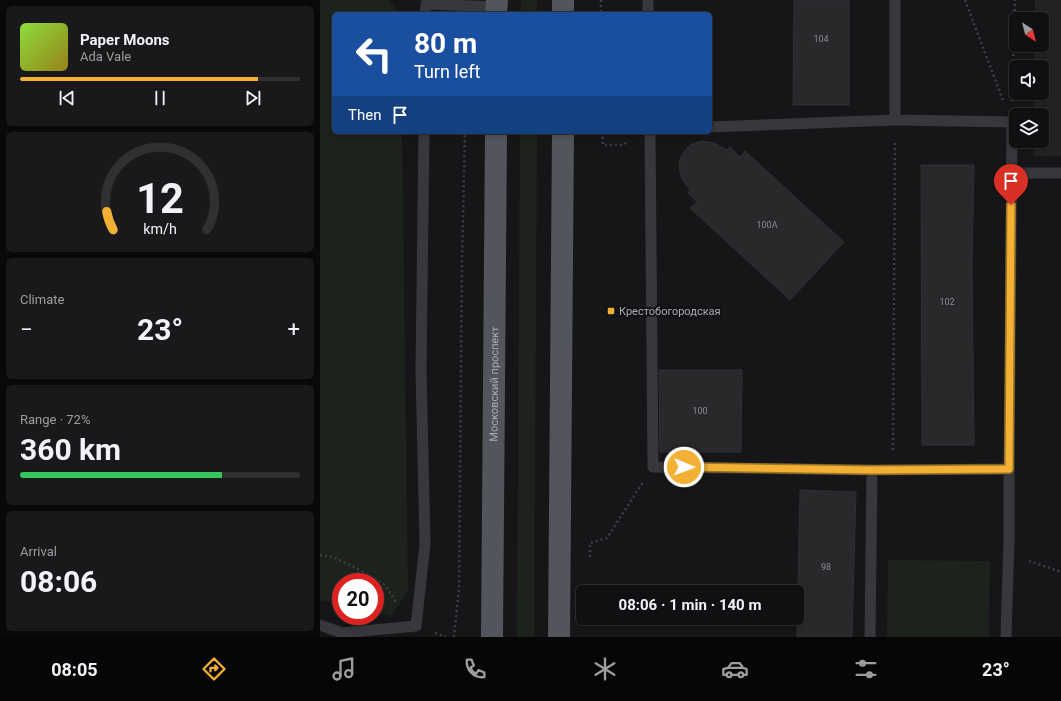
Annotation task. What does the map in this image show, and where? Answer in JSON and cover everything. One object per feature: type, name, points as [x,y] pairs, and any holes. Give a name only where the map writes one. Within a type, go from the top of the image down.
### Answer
[{"type":"main road","points":[[563,0],[563,12]]},
{"type":"main road","name":"Московский проспект","points":[[492,637],[496,134]]},
{"type":"main road","points":[[559,637],[563,134]]},
{"type":"lane","points":[[648,0],[648,12]]},
{"type":"lane","points":[[895,0],[895,120]]},
{"type":"lane","points":[[425,6],[497,7]]},
{"type":"lane","points":[[712,127],[895,120],[1009,122]]},
{"type":"lane","points":[[320,625],[342,633],[416,626],[425,544],[421,370],[424,134]]},
{"type":"lane","points":[[650,134],[653,467],[872,470],[1009,469]]},
{"type":"lane","points":[[1006,637],[1009,540],[1011,148]]},
{"type":"lane","points":[[1011,173],[1061,173]]},
{"type":"lane","points":[[870,637],[872,470]]},
{"type":"path","points":[[601,0],[601,12]]},
{"type":"path","points":[[965,0],[1009,114]]},
{"type":"path","points":[[1012,108],[1014,0]]},
{"type":"path","points":[[893,470],[895,120]]},
{"type":"path","points":[[454,637],[459,589],[462,261],[465,134]]},
{"type":"path","points":[[602,134],[603,145],[623,145],[634,138]]},
{"type":"path","points":[[590,557],[590,543],[607,538],[653,467]]},
{"type":"path","points":[[1009,540],[1030,562],[1061,572]]},
{"type":"path","points":[[320,554],[333,557],[360,570],[385,585],[398,604]]},
{"type":"shaded area","points":[[320,0],[389,0],[398,12],[332,12],[332,134],[402,134],[408,591],[391,616],[384,614],[384,573],[332,573],[332,602],[320,600]]},
{"type":"shaded area","points":[[521,0],[537,0],[537,12],[521,12]]},
{"type":"shaded area","points":[[1035,0],[1061,0],[1061,156],[1033,156],[1033,148],[1049,148],[1049,108],[1033,108],[1033,100],[1049,100],[1049,60],[1034,60],[1034,52],[1049,52],[1049,12],[1035,12]]},
{"type":"shaded area","points":[[520,134],[537,134],[534,637],[517,637]]},
{"type":"shaded area","points":[[888,560],[990,561],[989,637],[887,637]]},
{"type":"building","points":[[794,0],[849,0],[849,105],[793,105]]},
{"type":"building","points":[[701,141],[714,143],[727,150],[730,147],[740,157],[745,151],[844,242],[790,300],[690,208],[697,202],[688,193],[690,190],[682,179],[679,167],[680,159],[690,145]]},
{"type":"building","points":[[921,165],[974,165],[972,264],[974,445],[922,445]]},
{"type":"building","points":[[659,370],[742,370],[741,452],[660,452]]},
{"type":"building","points":[[800,490],[856,492],[852,637],[797,637],[797,625],[804,625],[804,585],[798,585]]},
{"type":"place","name":"Крестобогородская","points":[[611,311]]},
{"type":"route","points":[[684,467],[872,470],[1009,469],[1011,205]]}]
